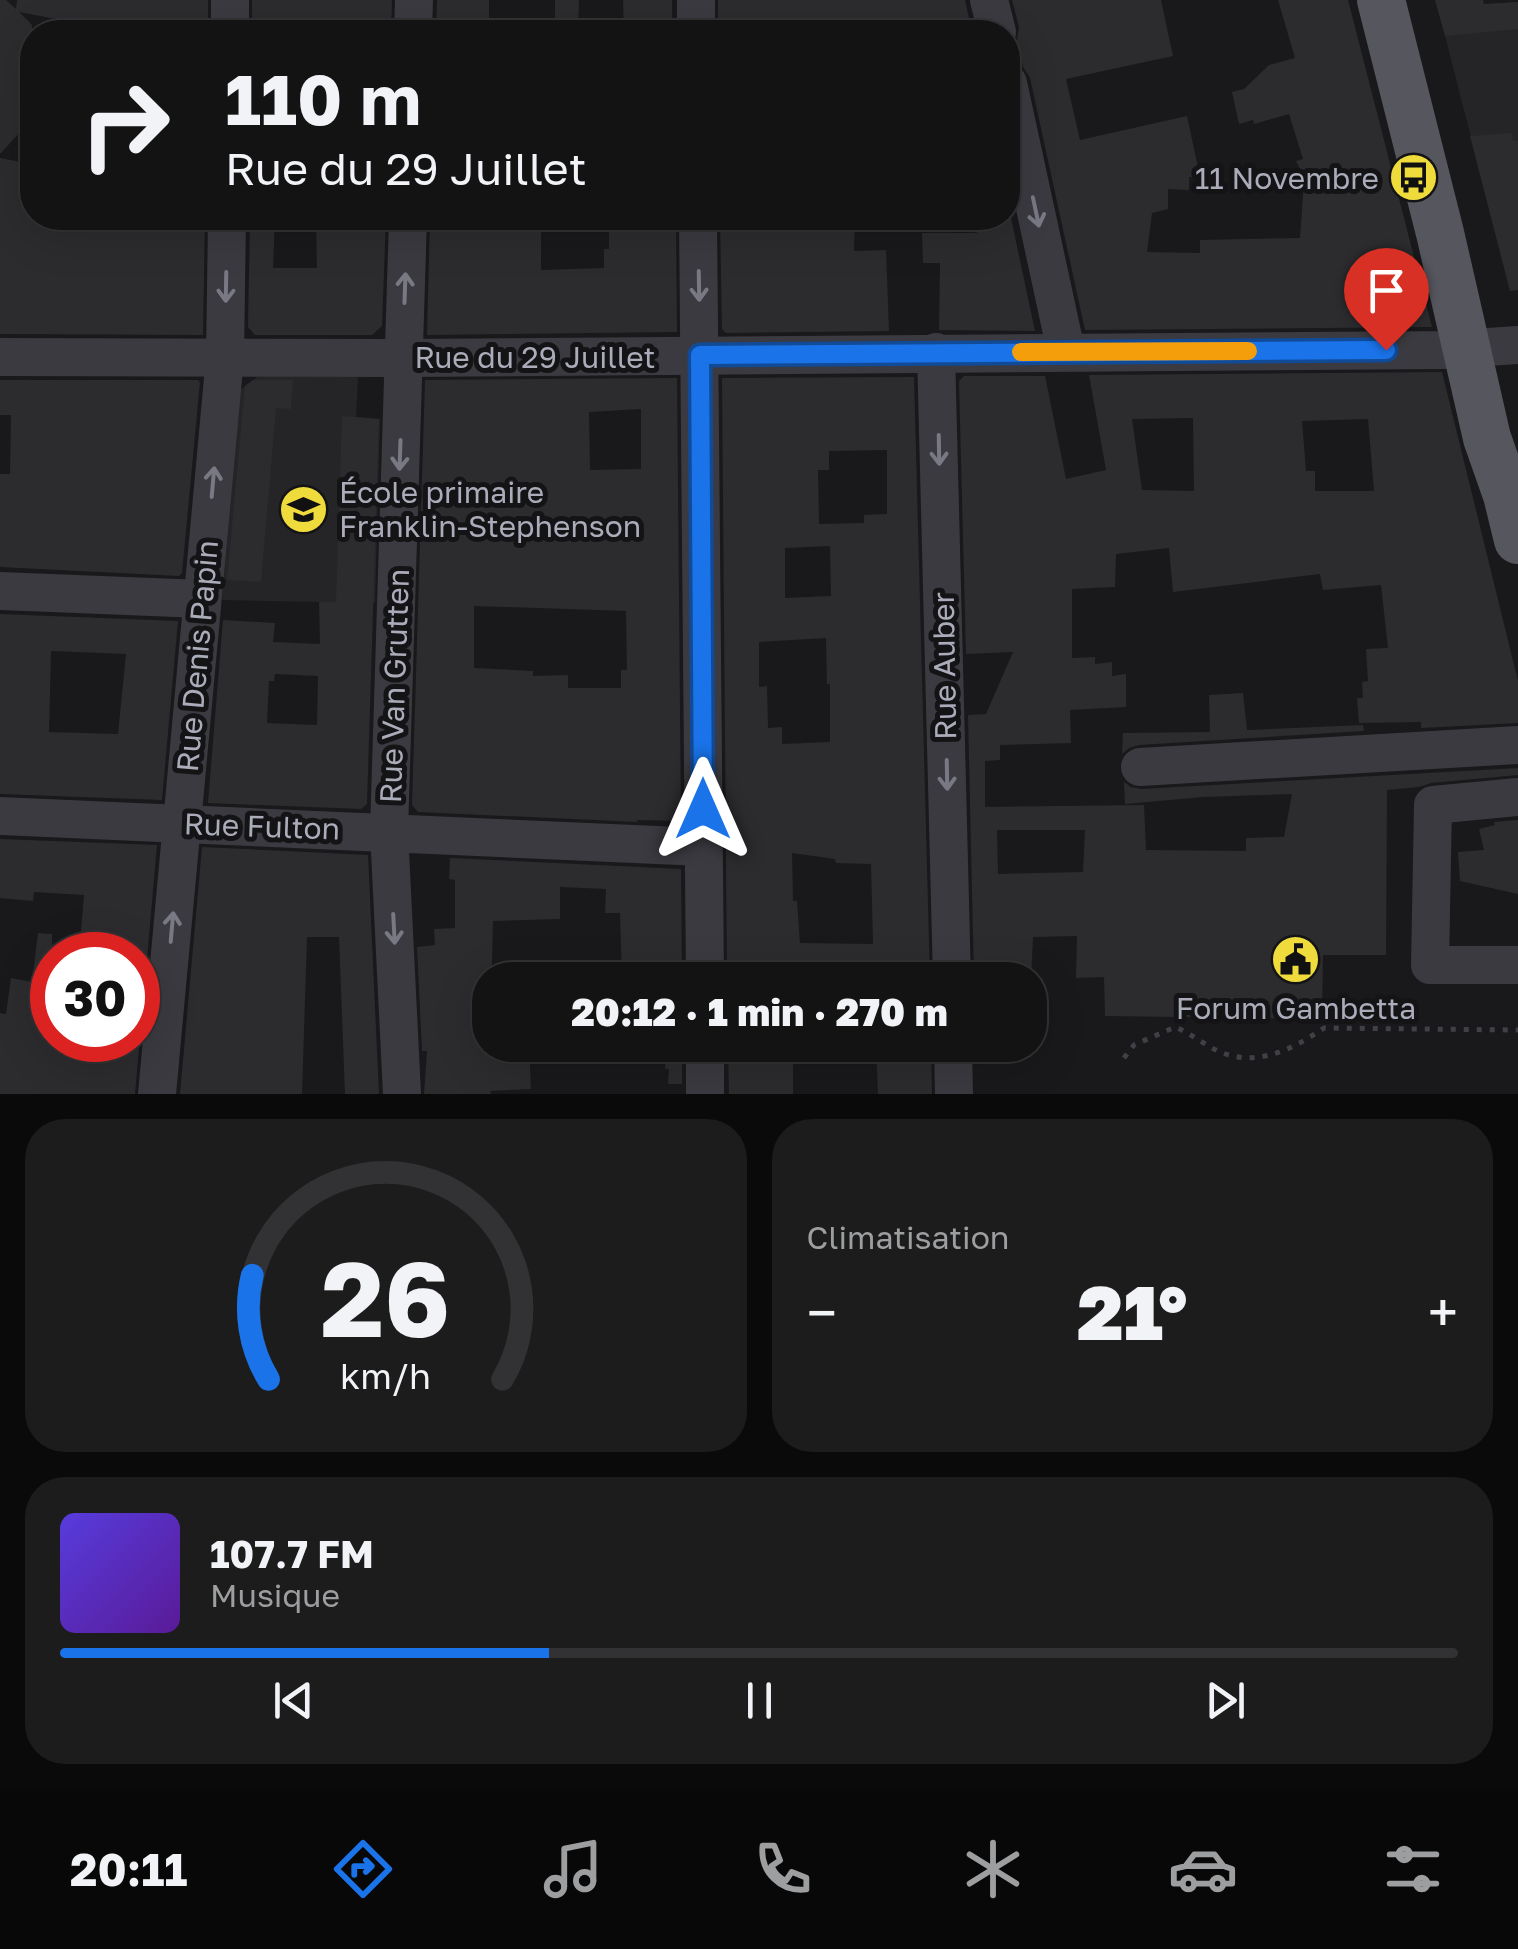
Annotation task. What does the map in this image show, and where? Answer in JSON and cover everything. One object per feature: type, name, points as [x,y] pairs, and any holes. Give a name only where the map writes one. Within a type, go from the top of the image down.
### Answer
[{"type":"main road","points":[[1381,0],[1438,223],[1491,347],[1487,438],[1518,540]]},
{"type":"main road","points":[[1400,0],[1518,461]]},
{"type":"street","points":[[1020,138],[1066,351]]},
{"type":"street","name":"Rue Denis Papin","points":[[157,1094],[226,356],[227,230]]},
{"type":"street","name":"Rue Van Grutten","points":[[402,1094],[389,831],[408,230]]},
{"type":"street","points":[[698,230],[704,962]]},
{"type":"street","name":"Rue du 29 Juillet","points":[[0,358],[1491,347]]},
{"type":"street","name":"Rue Auber","points":[[936,352],[952,962]]},
{"type":"street","points":[[0,591],[202,600]]},
{"type":"street","points":[[1140,767],[1518,745]]},
{"type":"street","points":[[1518,797],[1432,804],[1430,965],[1518,965]]},
{"type":"street","name":"Rue Fulton","points":[[0,816],[704,846]]},
{"type":"street","points":[[705,1062],[706,1094]]},
{"type":"street","points":[[953,1062],[954,1094]]},
{"type":"path","points":[[1124,1058],[1134,1045],[1175,1026],[1216,1050],[1254,1058],[1302,1044],[1324,1028],[1518,1030]]},
{"type":"shaded area","points":[[1518,2],[1518,191],[1487,200],[1438,8]]},
{"type":"shaded area","name":"École primaire Franklin-Stephenson","points":[[257,377],[358,377],[356,417],[380,419],[375,603],[222,600],[240,390]]},
{"type":"building","points":[[0,0],[16,9],[17,0],[208,0],[208,20],[61,20],[19,12],[27,20],[20,20],[20,132],[0,154]]},
{"type":"building","points":[[252,0],[392,0],[391,20],[252,20]]},
{"type":"building","points":[[437,0],[489,0],[489,20],[436,20]]},
{"type":"building","points":[[555,0],[579,0],[578,20],[555,20]]},
{"type":"building","points":[[623,0],[672,0],[672,20],[624,20]]},
{"type":"building","points":[[718,0],[965,0],[969,20],[718,20]]},
{"type":"building","points":[[1012,0],[1161,0],[1173,56],[1066,79],[1080,140],[1187,116],[1200,177],[1189,177],[1189,190],[1168,189],[1168,209],[1152,213],[1147,252],[1200,253],[1200,240],[1300,238],[1306,181],[1296,161],[1303,159],[1289,114],[1239,124],[1232,92],[1244,89],[1269,65],[1295,58],[1278,0],[1348,0],[1432,327],[1085,330],[1030,78],[1020,54]]},
{"type":"building","points":[[1435,0],[1518,2],[1518,29],[1445,36]]},
{"type":"building","points":[[1512,133],[1513,141],[1518,141],[1518,290],[1510,291],[1470,136]]},
{"type":"building","points":[[0,158],[20,162],[20,230],[205,230],[203,335],[0,334]]},
{"type":"building","points":[[250,230],[275,230],[273,268],[317,268],[316,230],[386,230],[382,326],[372,335],[255,335],[248,327]]},
{"type":"building","points":[[430,230],[541,230],[541,270],[604,268],[609,230],[676,230],[677,332],[427,335]]},
{"type":"building","points":[[720,230],[855,230],[854,251],[886,250],[889,331],[726,333],[722,329]]},
{"type":"building","points":[[976,230],[1014,230],[1035,331],[939,330],[940,263],[923,263],[922,233],[977,233]]},
{"type":"building","points":[[1442,372],[1518,681],[1518,723],[1421,728],[1421,722],[1359,723],[1357,698],[1363,698],[1362,682],[1368,681],[1366,649],[1388,648],[1381,585],[1323,590],[1320,574],[1173,592],[1169,548],[1116,554],[1115,587],[1072,589],[1072,658],[1095,657],[1095,664],[1112,662],[1112,676],[1126,674],[1126,707],[1070,710],[1071,743],[1000,745],[1000,760],[985,761],[985,807],[1144,805],[1146,850],[1246,851],[1246,838],[1284,837],[1292,794],[1125,804],[1124,782],[1141,789],[1518,768],[1518,775],[1387,790],[1386,955],[1323,955],[1322,1019],[1105,1016],[1104,977],[1076,978],[1077,936],[1033,937],[1032,962],[974,962],[968,715],[986,714],[1013,652],[966,654],[959,381],[964,376],[1045,376],[1066,479],[1106,470],[1089,375]],"holes":[[[1193,418],[1194,491],[1142,490],[1132,419]],[[1368,419],[1374,491],[1315,491],[1315,471],[1306,471],[1302,421]],[[997,830],[1085,830],[1083,872],[998,874]]]},
{"type":"building","points":[[914,377],[930,962],[727,962],[722,378]],"holes":[[[887,450],[887,514],[864,515],[864,523],[819,524],[818,470],[829,470],[829,451]],[[830,546],[831,596],[785,598],[785,548]],[[826,638],[830,742],[782,744],[782,727],[768,728],[767,686],[759,687],[759,642]],[[792,853],[835,859],[836,863],[871,864],[873,944],[800,943],[797,901],[793,901]]]},
{"type":"building","points":[[677,378],[681,821],[418,812],[412,805],[425,380]],"holes":[[[641,409],[641,469],[590,470],[589,412]],[[474,606],[626,611],[627,670],[621,670],[621,688],[568,688],[568,675],[533,676],[533,671],[474,668]]]},
{"type":"building","points":[[0,380],[200,382],[179,576],[0,567],[0,474],[10,474],[11,415],[0,415]]},
{"type":"building","points":[[253,380],[293,380],[291,409],[276,408],[261,582],[227,580],[245,386]]},
{"type":"building","points":[[342,416],[379,419],[367,804],[361,809],[208,803],[223,620],[275,623],[273,642],[320,644],[319,602],[336,602]],"holes":[[[275,674],[318,676],[317,725],[267,723],[269,681],[274,681]]]},
{"type":"building","points":[[0,614],[178,621],[162,800],[0,794]],"holes":[[[51,651],[126,654],[118,734],[49,732]]]},
{"type":"building","points":[[1243,693],[1247,730],[1363,725],[1364,731],[1139,745],[1122,754],[1123,733],[1210,732],[1209,695]]},
{"type":"building","points":[[1518,820],[1518,894],[1460,881],[1458,852],[1484,850],[1479,829],[1495,825],[1494,822]]},
{"type":"building","points":[[0,839],[157,845],[149,932],[81,932],[84,895],[34,892],[33,901],[0,898]]},
{"type":"building","points":[[202,847],[368,855],[379,1094],[345,1094],[339,937],[307,937],[302,1094],[180,1094]]},
{"type":"building","points":[[450,858],[681,869],[682,962],[621,962],[620,913],[605,913],[606,889],[560,887],[560,919],[493,921],[492,962],[472,962],[472,1062],[530,1062],[531,1089],[490,1091],[491,1094],[424,1094],[427,1051],[422,1051],[417,947],[435,945],[434,929],[455,928],[455,880],[449,879]]},
{"type":"building","points":[[11,978],[30,982],[30,1062],[138,1062],[135,1094],[0,1094],[0,1013],[6,1014]]},
{"type":"building","points":[[665,1062],[682,1062],[682,1084],[668,1084],[669,1069],[665,1069]]},
{"type":"building","points":[[728,1062],[793,1062],[793,1094],[729,1094]]},
{"type":"building","points":[[877,1062],[931,1062],[932,1094],[878,1094]]},
{"type":"slow traffic","points":[[1021,352],[1248,351]]},
{"type":"place","name":"11 Novembre","points":[[1414,178]]},
{"type":"place","name":"École primaire Franklin-Stephenson","points":[[304,509]]},
{"type":"place","name":"Forum Gambetta","points":[[1296,959]]},
{"type":"route","points":[[703,809],[700,355],[1386,350]]}]
